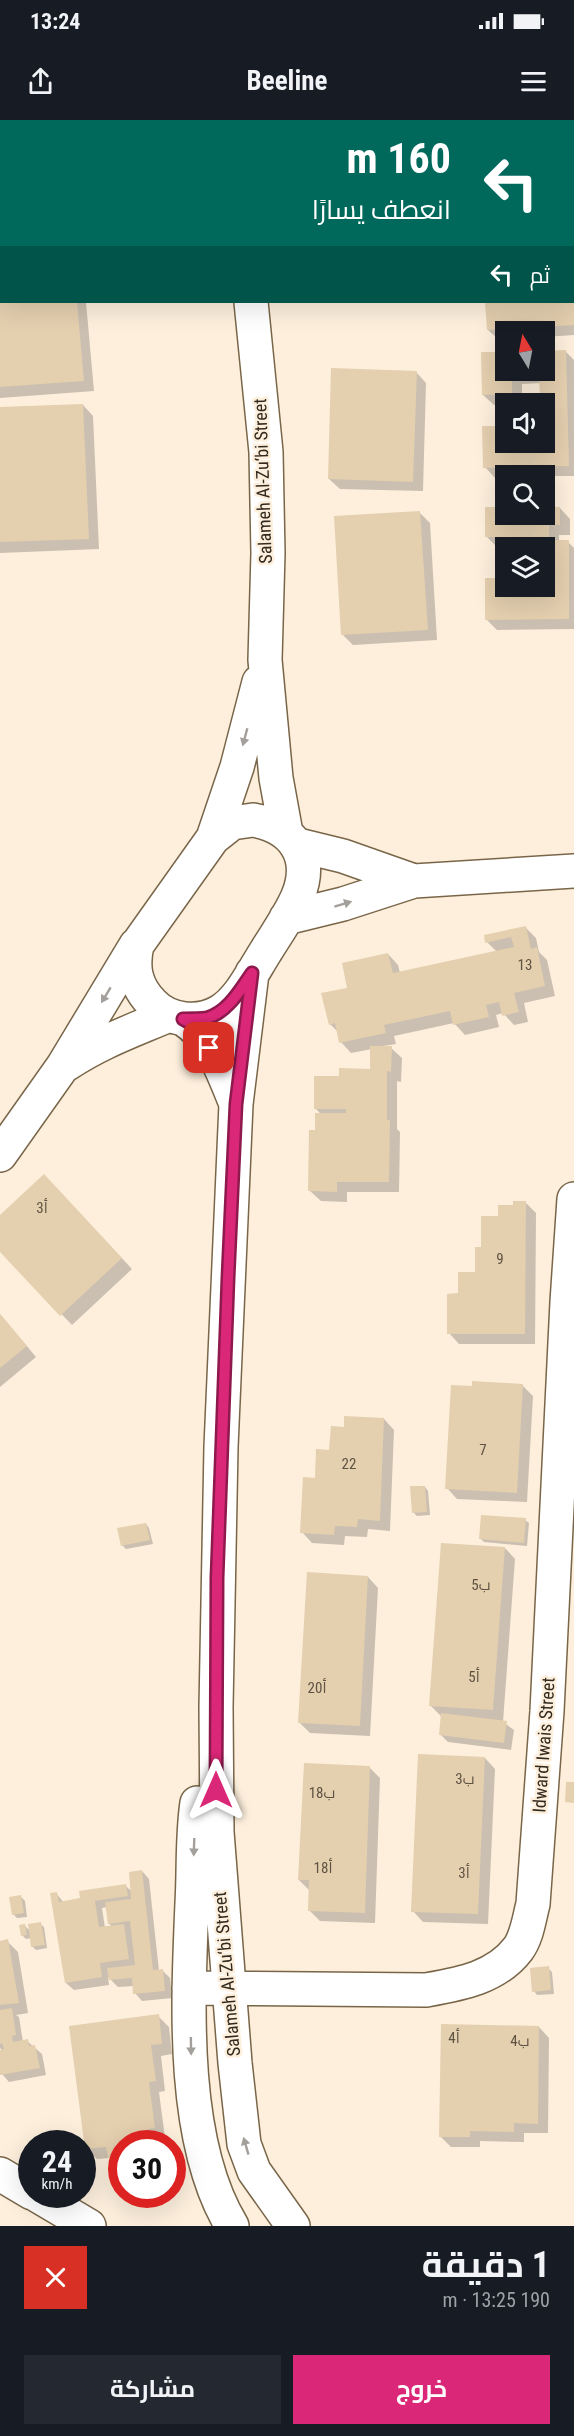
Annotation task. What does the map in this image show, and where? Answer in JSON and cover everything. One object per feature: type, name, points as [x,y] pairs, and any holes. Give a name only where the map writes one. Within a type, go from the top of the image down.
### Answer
[{"type":"street","name":"Salameh Al-Zu‘bi Street","points":[[63,1066],[90,1048],[116,1036],[176,1017],[208,1018],[222,1011],[252,973],[298,897],[302,883],[302,858],[292,839],[276,778],[265,660],[268,553],[266,452],[251,303]]},
{"type":"street","name":"Salameh Al-Zu‘bi Street","points":[[213,838],[237,767],[265,660]]},
{"type":"street","points":[[0,1155],[63,1066],[137,945],[213,838],[232,824],[253,820],[267,823],[292,839],[414,881]]},
{"type":"street","points":[[286,918],[343,904],[414,881],[574,871]]},
{"type":"street","name":"Salameh Al-Zu‘bi Street","points":[[137,945],[134,959],[138,985],[153,1005],[195,1026],[209,1048],[236,1104]]},
{"type":"street","name":"Salameh Al-Zu‘bi Street","points":[[252,973],[236,1104],[221,1447],[216,1707],[217,1832],[228,1986],[244,2144],[254,2171],[293,2226]]},
{"type":"street","name":"Idward Iwais Street","points":[[189,1988],[228,1986],[426,1990],[465,1984],[497,1969],[519,1948],[533,1904],[545,1734],[574,1199]]},
{"type":"street","name":"Salameh Al-Zu‘bi Street","points":[[216,1707],[203,1762],[196,1810],[189,1988],[191,2066],[200,2140],[207,2173],[230,2226]]},
{"type":"street","points":[[0,2174],[18,2185]]},
{"type":"street","points":[[230,2226],[271,2198]]},
{"type":"street","points":[[58,2208],[89,2226]]},
{"type":"building","points":[[0,303],[77,303],[84,381],[0,387]]},
{"type":"building","points":[[485,303],[574,303],[574,325],[555,326],[555,321],[495,321],[495,330],[487,330]]},
{"type":"building","points":[[555,350],[566,350],[569,466],[495,465],[495,468],[483,468],[482,426],[495,426],[495,453],[555,453],[555,393],[540,393],[539,381],[555,381]]},
{"type":"building","points":[[481,352],[495,352],[495,381],[512,381],[512,393],[482,395]]},
{"type":"building","points":[[331,368],[417,371],[413,482],[328,479]]},
{"type":"building","points":[[83,404],[89,539],[0,542],[0,407]]},
{"type":"building","points":[[485,507],[495,507],[495,525],[549,525],[549,537],[485,537]]},
{"type":"building","points":[[555,507],[560,507],[560,525],[555,525]]},
{"type":"building","points":[[420,511],[428,630],[341,635],[334,516]]},
{"type":"building","points":[[555,540],[569,540],[569,619],[485,620],[485,578],[495,578],[495,597],[555,597]]},
{"type":"building","points":[[526,926],[531,949],[537,947],[545,986],[514,993],[519,1012],[502,1016],[499,1002],[486,1005],[489,1017],[453,1025],[450,1011],[384,1025],[386,1033],[339,1043],[335,1023],[329,1025],[321,993],[347,988],[342,963],[388,953],[393,973],[514,947],[511,937],[485,943],[484,935]]},
{"type":"building","points":[[370,1046],[392,1046],[391,1072],[387,1071],[387,1120],[390,1120],[389,1182],[337,1182],[337,1192],[308,1191],[309,1130],[315,1130],[315,1113],[346,1113],[346,1109],[314,1109],[314,1076],[339,1076],[339,1068],[370,1069]]},
{"type":"building","points":[[44,1174],[122,1258],[60,1316],[0,1252],[0,1215]]},
{"type":"building","points":[[513,1201],[526,1201],[525,1334],[447,1334],[447,1294],[458,1293],[458,1272],[475,1272],[475,1247],[481,1247],[481,1216],[498,1216],[498,1205],[513,1205]]},
{"type":"building","points":[[0,1314],[27,1346],[0,1368]]},
{"type":"building","points":[[472,1381],[523,1384],[517,1493],[445,1489],[451,1385],[472,1386]]},
{"type":"building","points":[[344,1416],[384,1418],[380,1521],[358,1519],[357,1527],[335,1526],[334,1535],[300,1533],[303,1477],[315,1478],[316,1449],[329,1450],[331,1426],[344,1427]]},
{"type":"building","points":[[410,1486],[425,1486],[427,1512],[412,1513]]},
{"type":"building","points":[[481,1515],[526,1518],[524,1543],[479,1539]]},
{"type":"building","points":[[146,1523],[150,1540],[121,1546],[117,1528]]},
{"type":"building","points":[[441,1543],[505,1547],[493,1710],[429,1706]]},
{"type":"building","points":[[307,1572],[368,1576],[360,1726],[298,1723]]},
{"type":"building","points":[[441,1713],[507,1721],[504,1743],[439,1735]]},
{"type":"building","points":[[418,1754],[485,1757],[478,1914],[411,1912]]},
{"type":"building","points":[[304,1763],[370,1766],[365,1913],[308,1911],[309,1880],[298,1880]]},
{"type":"building","points":[[566,1782],[574,1782],[574,1803],[565,1802]]},
{"type":"building","points":[[142,1870],[153,1970],[163,1969],[165,1991],[133,1994],[132,1978],[109,1980],[107,1968],[135,1965],[130,1921],[108,1924],[105,1902],[131,1899],[129,1872]]},
{"type":"building","points":[[126,1884],[128,1896],[95,1901],[99,1927],[124,1924],[129,1959],[100,1963],[102,1977],[65,1983],[50,1893],[57,1892],[59,1902],[80,1898],[79,1891]]},
{"type":"building","points":[[21,1895],[24,1913],[12,1915],[9,1897]]},
{"type":"building","points":[[41,1922],[45,1945],[31,1947],[28,1924]]},
{"type":"building","points":[[25,1924],[27,1935],[21,1936],[19,1925]]},
{"type":"building","points":[[8,1939],[19,2003],[0,2005],[0,1941]]},
{"type":"building","points":[[549,1966],[551,1990],[532,1992],[530,1968]]},
{"type":"building","points":[[12,2008],[16,2035],[12,2036],[13,2042],[28,2039],[29,2046],[35,2045],[40,2068],[0,2075],[0,2050],[4,2049],[2,2043],[0,2044],[0,2010]]},
{"type":"building","points":[[159,2014],[162,2044],[151,2045],[156,2081],[149,2082],[155,2128],[108,2130],[108,2158],[106,2147],[96,2148],[96,2130],[83,2130],[69,2026]]},
{"type":"building","points":[[441,2024],[539,2026],[538,2124],[514,2123],[514,2132],[470,2131],[470,2137],[439,2137]]},
{"type":"route","points":[[209,1048],[195,1026],[183,1019],[208,1018],[222,1011],[252,973],[236,1104],[228,1278],[217,1578],[216,1790]]}]
